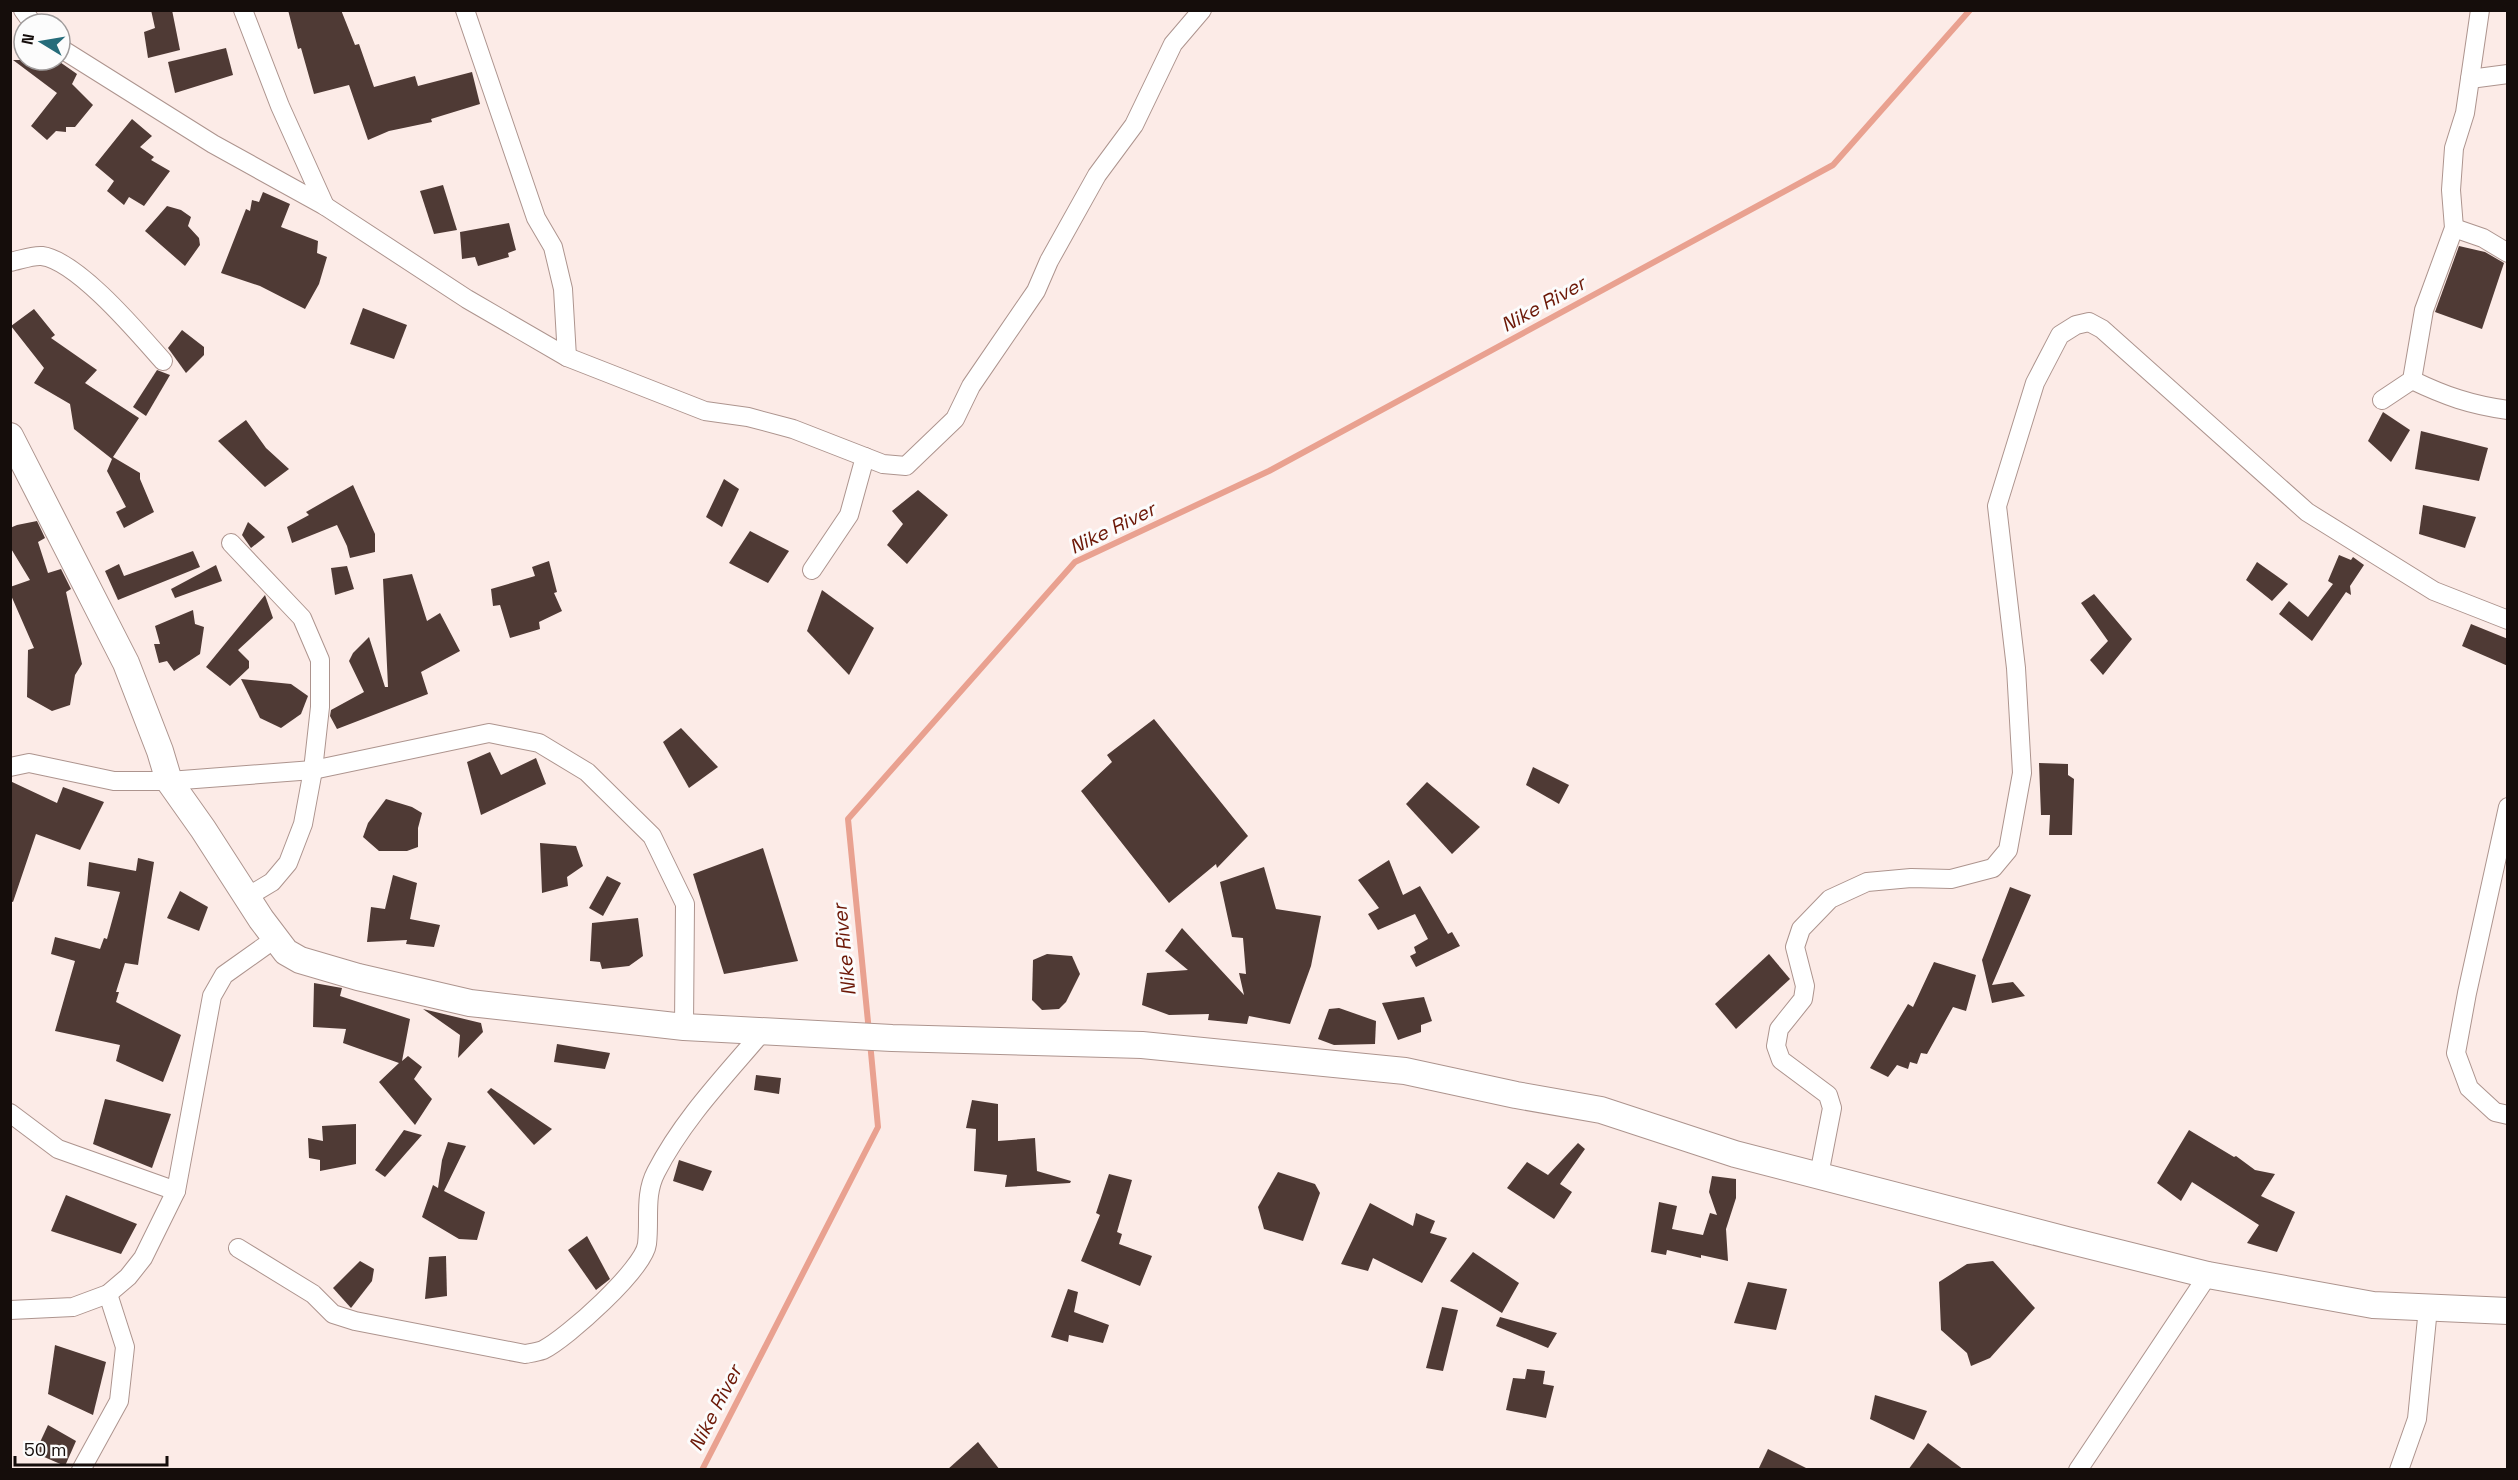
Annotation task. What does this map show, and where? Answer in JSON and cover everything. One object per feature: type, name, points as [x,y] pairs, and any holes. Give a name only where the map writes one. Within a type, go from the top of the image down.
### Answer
[{"type":"street","points":[[243,10],[280,106],[325,206]]},
{"type":"street","points":[[465,10],[536,218],[553,247],[563,290],[567,357]]},
{"type":"street","points":[[72,56],[213,144],[325,206],[467,299],[567,357],[705,411],[748,417],[793,429],[883,464],[906,466],[955,419],[971,386],[1036,291],[1048,261],[1097,175],[1134,125],[1173,44],[1202,10]]},
{"type":"street","points":[[2382,400],[2412,380],[2424,310],[2454,228],[2451,190],[2454,148],[2465,113],[2480,10]]},
{"type":"street","points":[[2470,79],[2508,74]]},
{"type":"street","points":[[2454,228],[2483,238],[2508,252]]},
{"type":"street","points":[[10,262],[41,256],[64,264],[131,325],[163,361]]},
{"type":"street","points":[[1819,1175],[1832,1108],[1828,1095],[1781,1060],[1776,1046],[1779,1029],[1803,999],[1805,986],[1794,946],[1801,929],[1830,899],[1867,882],[1911,878],[1951,879],[1993,868],[2008,850],[2022,773],[2016,668],[1997,506],[2035,383],[2060,335],[2076,325],[2090,322],[2102,329],[2307,512],[2434,591],[2508,620]]},
{"type":"street","points":[[2412,380],[2444,396],[2472,405],[2508,410]]},
{"type":"street","points":[[10,436],[126,663],[160,751],[169,781],[286,952],[300,960],[358,977],[470,1003],[684,1027],[892,1038],[1142,1045],[1405,1071],[1600,1110],[1736,1154],[2208,1275],[2373,1305],[2508,1311]]},
{"type":"street","points":[[812,570],[849,515],[865,457]]},
{"type":"street","points":[[231,543],[302,618],[320,660],[320,707],[314,770],[303,824],[288,863],[272,882],[247,897]]},
{"type":"street","points":[[10,767],[29,763],[114,781],[169,781],[314,770],[489,733],[539,743],[587,772],[652,836],[685,904],[684,1027]]},
{"type":"street","points":[[2508,807],[2456,1053],[2469,1088],[2495,1112],[2508,1115]]},
{"type":"street","points":[[10,1310],[73,1307],[108,1294],[128,1277],[142,1258],[176,1191],[212,996],[225,975],[276,938]]},
{"type":"street","points":[[238,1248],[313,1294],[333,1314],[355,1321],[525,1354],[542,1350],[595,1311],[641,1259],[647,1245],[647,1200],[654,1174],[676,1136],[764,1030]]},
{"type":"street","points":[[10,1113],[58,1149],[176,1191]]},
{"type":"street","points":[[2078,1470],[2208,1275]]},
{"type":"street","points":[[81,1470],[119,1401],[125,1347],[108,1294]]},
{"type":"street","points":[[2399,1470],[2417,1419],[2428,1308]]},
{"type":"building","points":[[151,10],[172,10],[180,50],[148,58],[144,32],[155,28]]},
{"type":"building","points":[[288,10],[341,10],[355,45],[359,44],[374,87],[415,76],[418,86],[472,72],[480,104],[431,119],[432,122],[389,131],[368,140],[349,85],[314,94],[301,48],[298,49]]},
{"type":"building","points":[[226,48],[233,75],[175,93],[168,62]]},
{"type":"building","points":[[72,70],[77,74],[72,84],[93,105],[75,127],[66,127],[66,132],[56,131],[47,140],[31,126],[57,93],[29,72]]},
{"type":"building","points":[[132,119],[152,136],[140,147],[154,157],[151,160],[170,171],[144,206],[129,197],[124,205],[107,191],[114,181],[95,165]]},
{"type":"building","points":[[443,185],[457,230],[434,234],[420,191]]},
{"type":"building","points":[[263,192],[290,204],[281,227],[318,241],[317,253],[327,257],[319,284],[305,309],[260,286],[221,273],[246,209],[250,211],[252,200],[259,202]]},
{"type":"building","points":[[167,206],[181,210],[191,217],[188,226],[199,238],[200,245],[185,266],[145,231]]},
{"type":"building","points":[[509,223],[516,250],[508,253],[509,257],[478,266],[475,257],[462,259],[460,232]]},
{"type":"building","points":[[2459,246],[2485,252],[2504,263],[2482,329],[2435,312]]},
{"type":"building","points":[[363,308],[407,325],[394,359],[350,344]]},
{"type":"building","points":[[34,309],[55,335],[51,338],[97,370],[85,383],[139,418],[113,457],[140,473],[140,479],[154,512],[124,528],[116,512],[126,507],[107,471],[112,459],[74,429],[70,404],[34,383],[44,368],[11,326]]},
{"type":"building","points":[[182,330],[204,347],[204,355],[186,373],[168,348]]},
{"type":"building","points":[[157,370],[170,375],[146,416],[133,407]]},
{"type":"building","points":[[2383,412],[2410,430],[2391,462],[2368,441]]},
{"type":"building","points":[[246,420],[266,448],[289,469],[265,487],[218,441]]},
{"type":"building","points":[[2421,431],[2488,448],[2479,481],[2415,469]]},
{"type":"building","points":[[724,479],[739,489],[722,527],[706,517]]},
{"type":"building","points":[[353,485],[375,534],[375,552],[350,558],[337,525],[292,543],[287,527],[309,515],[306,512]]},
{"type":"building","points":[[918,490],[948,515],[907,564],[887,545],[903,524],[892,511]]},
{"type":"building","points":[[2423,505],[2476,517],[2465,548],[2419,534]]},
{"type":"building","points":[[37,521],[45,538],[38,542],[48,573],[61,569],[71,589],[66,592],[82,664],[75,675],[70,705],[52,711],[27,697],[28,650],[34,648],[10,593],[10,587],[30,580],[10,547],[10,528]]},
{"type":"building","points":[[248,522],[265,537],[251,548],[242,535]]},
{"type":"building","points":[[750,531],[789,551],[768,583],[729,563]]},
{"type":"building","points":[[193,551],[200,567],[118,600],[105,571],[119,564],[124,576]]},
{"type":"building","points":[[2339,555],[2351,560],[2353,557],[2364,565],[2350,586],[2351,595],[2346,592],[2312,641],[2279,614],[2289,601],[2308,617],[2333,584],[2328,581]]},
{"type":"building","points":[[549,561],[557,592],[554,593],[562,611],[539,622],[540,629],[510,638],[500,605],[493,606],[491,589],[535,576],[532,567]]},
{"type":"building","points":[[2257,562],[2288,584],[2272,601],[2246,580]]},
{"type":"building","points":[[216,565],[222,581],[175,598],[171,589]]},
{"type":"building","points":[[347,566],[354,589],[335,595],[331,568]]},
{"type":"building","points":[[412,574],[427,621],[440,613],[460,651],[421,672],[428,694],[337,729],[330,716],[331,710],[364,692],[349,661],[353,653],[369,637],[385,687],[388,687],[383,579]]},
{"type":"building","points":[[822,590],[874,628],[849,675],[807,631]]},
{"type":"building","points":[[2094,594],[2132,639],[2103,675],[2090,660],[2108,641],[2081,603]]},
{"type":"building","points":[[265,595],[273,618],[238,650],[249,661],[249,668],[230,686],[206,667]]},
{"type":"building","points":[[193,610],[195,624],[204,627],[200,654],[174,671],[167,661],[159,663],[154,644],[160,644],[155,626]]},
{"type":"building","points":[[2471,624],[2508,639],[2508,666],[2462,646]]},
{"type":"building","points":[[241,679],[291,684],[308,696],[301,714],[281,728],[260,718]]},
{"type":"building","points":[[1154,719],[1248,836],[1217,868],[1216,864],[1169,903],[1081,791],[1112,762],[1107,755]]},
{"type":"building","points":[[681,728],[718,767],[689,788],[663,742]]},
{"type":"building","points":[[490,752],[501,775],[536,758],[546,784],[481,815],[467,762]]},
{"type":"building","points":[[2039,763],[2068,764],[2068,775],[2074,779],[2072,835],[2049,835],[2050,815],[2041,815]]},
{"type":"building","points":[[1533,767],[1569,785],[1559,804],[1526,785]]},
{"type":"building","points":[[10,781],[57,803],[63,787],[104,802],[80,850],[36,834],[13,902],[10,901]]},
{"type":"building","points":[[1427,782],[1480,827],[1452,854],[1406,804]]},
{"type":"building","points":[[386,799],[412,807],[422,813],[418,828],[418,847],[407,851],[379,851],[363,837],[368,823]]},
{"type":"building","points":[[540,843],[576,846],[583,866],[567,877],[568,886],[542,893]]},
{"type":"building","points":[[763,848],[798,961],[724,974],[693,874]]},
{"type":"building","points":[[138,858],[154,862],[138,965],[125,963],[116,992],[119,992],[116,1002],[181,1035],[163,1082],[116,1061],[120,1045],[55,1031],[75,961],[51,954],[55,937],[100,949],[104,938],[107,939],[120,892],[87,886],[89,862],[136,871]]},
{"type":"building","points":[[1389,860],[1403,895],[1420,886],[1448,934],[1452,932],[1460,946],[1416,967],[1410,956],[1416,953],[1414,947],[1428,939],[1415,914],[1378,930],[1368,914],[1379,908],[1358,880]]},
{"type":"building","points":[[1264,867],[1276,909],[1321,916],[1311,966],[1290,1024],[1249,1016],[1247,1024],[1208,1020],[1209,1014],[1169,1015],[1142,1005],[1147,973],[1188,970],[1165,951],[1182,928],[1244,995],[1239,973],[1246,974],[1243,938],[1232,937],[1220,882]]},
{"type":"building","points":[[393,875],[417,883],[410,919],[440,925],[434,947],[406,944],[407,940],[367,942],[371,907],[385,909]]},
{"type":"building","points":[[607,876],[621,883],[603,916],[589,908]]},
{"type":"building","points":[[2010,887],[2031,895],[1992,985],[2013,982],[2025,996],[1992,1003],[1982,960]]},
{"type":"building","points":[[180,891],[208,907],[199,931],[167,918]]},
{"type":"building","points":[[638,918],[643,956],[629,966],[602,969],[600,962],[590,961],[592,923]]},
{"type":"building","points":[[1047,954],[1072,956],[1080,974],[1066,1002],[1059,1009],[1042,1010],[1032,1000],[1033,960]]},
{"type":"building","points":[[1769,954],[1790,979],[1736,1029],[1715,1004]]},
{"type":"building","points":[[1934,962],[1976,975],[1966,1011],[1953,1007],[1927,1054],[1921,1053],[1917,1064],[1910,1062],[1908,1069],[1897,1065],[1888,1077],[1870,1068],[1908,1004],[1913,1007]]},
{"type":"building","points":[[314,983],[342,988],[340,996],[410,1019],[402,1061],[408,1056],[422,1067],[414,1079],[432,1099],[415,1125],[379,1082],[399,1063],[343,1043],[346,1029],[313,1027]]},
{"type":"building","points":[[1424,997],[1432,1021],[1421,1025],[1421,1032],[1398,1040],[1382,1003]]},
{"type":"building","points":[[1339,1008],[1376,1021],[1375,1044],[1334,1045],[1318,1039],[1329,1009]]},
{"type":"building","points":[[423,1009],[481,1023],[483,1032],[458,1058],[460,1035]]},
{"type":"building","points":[[557,1044],[610,1053],[605,1069],[554,1062]]},
{"type":"building","points":[[756,1075],[781,1078],[779,1094],[754,1090]]},
{"type":"building","points":[[491,1088],[552,1129],[534,1145],[487,1092]]},
{"type":"building","points":[[105,1099],[171,1114],[152,1168],[93,1144]]},
{"type":"building","points":[[972,1100],[998,1104],[998,1141],[1035,1138],[1037,1171],[1071,1181],[1070,1183],[1005,1187],[1007,1175],[974,1171],[976,1129],[966,1128]]},
{"type":"building","points":[[356,1124],[356,1164],[320,1171],[320,1160],[309,1158],[308,1138],[323,1141],[322,1126]]},
{"type":"building","points":[[404,1130],[422,1135],[385,1177],[375,1170]]},
{"type":"building","points":[[2189,1130],[2234,1157],[2236,1156],[2255,1170],[2275,1174],[2261,1196],[2295,1212],[2277,1252],[2247,1243],[2259,1225],[2192,1182],[2181,1201],[2157,1183]]},
{"type":"building","points":[[448,1142],[466,1146],[444,1191],[485,1212],[477,1240],[459,1239],[422,1217],[433,1185],[438,1188],[442,1160]]},
{"type":"building","points":[[1578,1143],[1585,1149],[1560,1184],[1572,1192],[1554,1219],[1507,1188],[1527,1162],[1548,1175]]},
{"type":"building","points":[[679,1160],[712,1171],[703,1191],[673,1181]]},
{"type":"building","points":[[1278,1172],[1315,1184],[1320,1193],[1303,1241],[1264,1229],[1258,1207]]},
{"type":"building","points":[[1109,1174],[1132,1180],[1117,1232],[1122,1234],[1119,1244],[1152,1256],[1140,1286],[1081,1261],[1100,1215],[1096,1213]]},
{"type":"building","points":[[1712,1176],[1736,1179],[1736,1198],[1726,1229],[1728,1261],[1701,1255],[1701,1258],[1667,1250],[1666,1255],[1651,1252],[1659,1202],[1677,1206],[1672,1229],[1703,1235],[1710,1213],[1717,1215],[1709,1192]]},
{"type":"building","points":[[66,1195],[137,1224],[121,1254],[51,1231]]},
{"type":"building","points":[[1370,1203],[1413,1226],[1416,1213],[1435,1221],[1430,1233],[1447,1238],[1422,1283],[1373,1258],[1368,1271],[1341,1264]]},
{"type":"building","points":[[587,1236],[610,1279],[596,1290],[568,1250]]},
{"type":"building","points":[[1473,1252],[1519,1283],[1502,1313],[1450,1281]]},
{"type":"building","points":[[446,1256],[447,1296],[425,1299],[429,1257]]},
{"type":"building","points":[[360,1261],[374,1269],[372,1281],[351,1308],[333,1288]]},
{"type":"building","points":[[1993,1261],[2035,1308],[1990,1358],[1971,1366],[1967,1353],[1941,1330],[1939,1282],[1967,1264]]},
{"type":"building","points":[[1748,1282],[1787,1289],[1776,1330],[1734,1323]]},
{"type":"building","points":[[1068,1289],[1078,1292],[1074,1312],[1109,1325],[1103,1343],[1069,1335],[1068,1342],[1051,1337]]},
{"type":"building","points":[[1442,1307],[1458,1310],[1443,1371],[1426,1368]]},
{"type":"building","points":[[1500,1317],[1557,1333],[1548,1348],[1496,1326]]},
{"type":"building","points":[[55,1345],[106,1362],[93,1415],[48,1394]]},
{"type":"building","points":[[1527,1369],[1545,1371],[1543,1384],[1554,1386],[1546,1418],[1506,1410],[1513,1378],[1525,1379]]},
{"type":"building","points":[[1875,1395],[1927,1411],[1914,1440],[1870,1419]]},
{"type":"building","points":[[48,1425],[76,1441],[65,1466],[35,1453]]},
{"type":"building","points":[[978,1442],[1000,1470],[947,1470]]},
{"type":"building","points":[[1928,1443],[1964,1470],[1908,1470]]},
{"type":"building","points":[[1768,1449],[1810,1470],[1758,1470]]},
{"type":"waterway","name":"Nike River","points":[[869,1032],[848,819],[1075,562],[1269,471],[1833,165],[1970,10]]},
{"type":"waterway","name":"Nike River","points":[[702,1470],[878,1127],[870,1042]]}]
